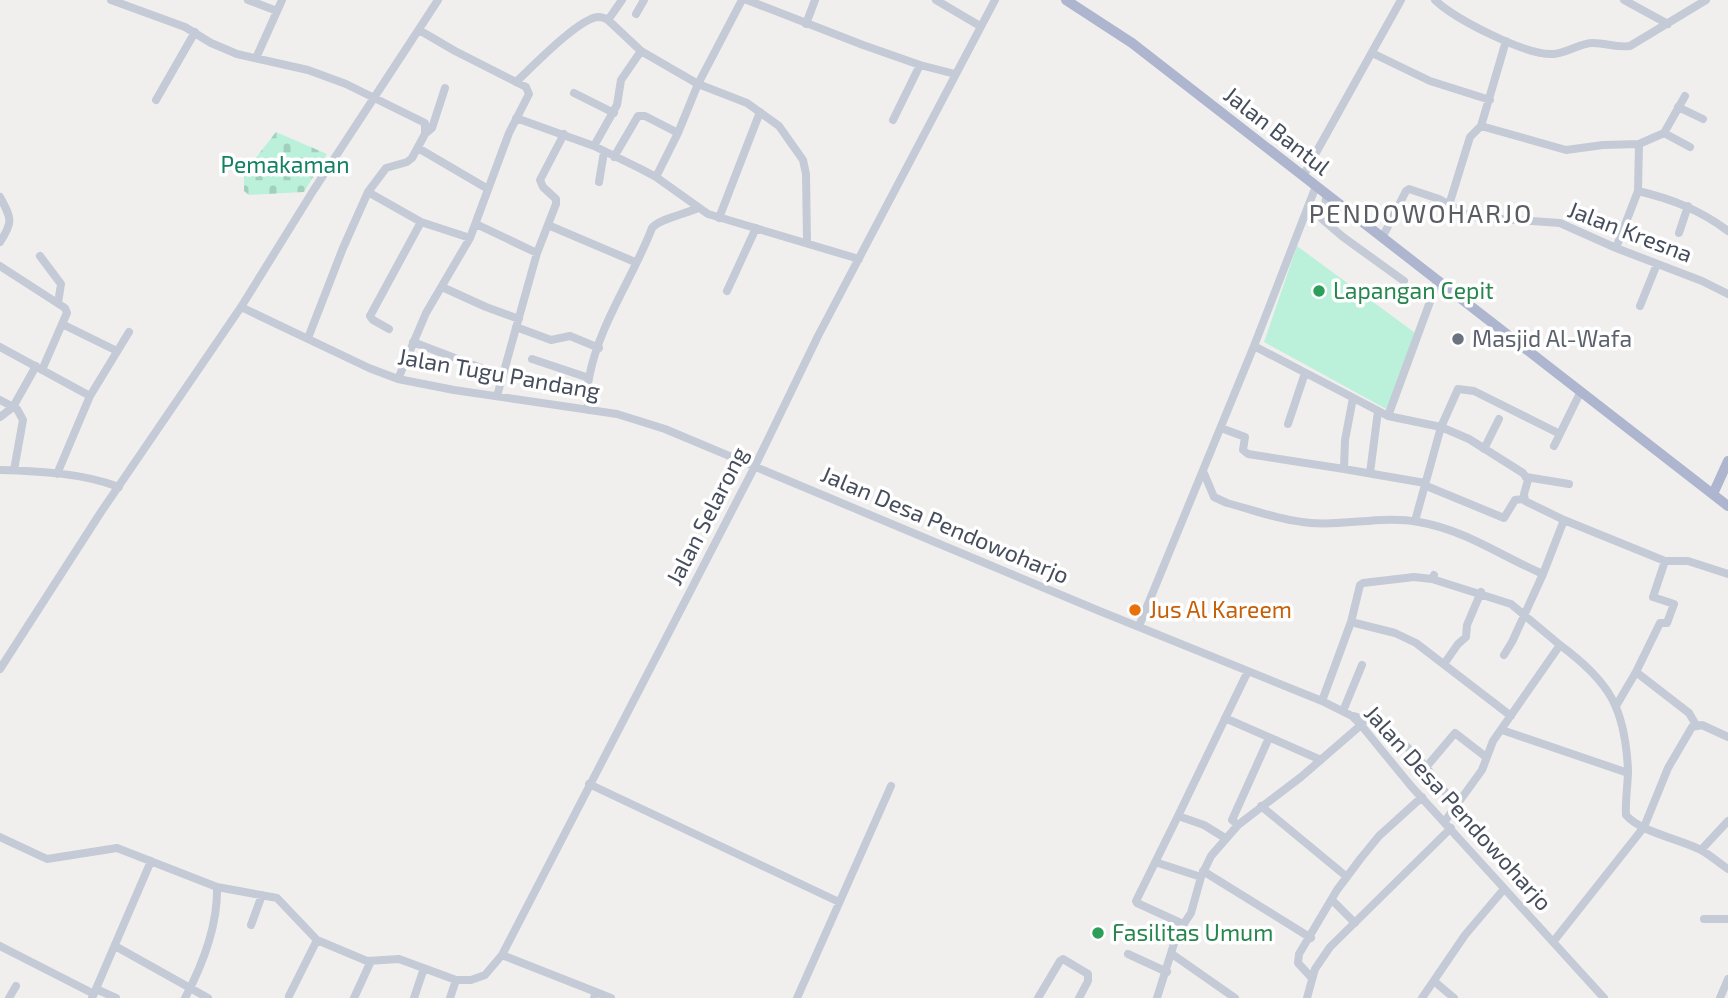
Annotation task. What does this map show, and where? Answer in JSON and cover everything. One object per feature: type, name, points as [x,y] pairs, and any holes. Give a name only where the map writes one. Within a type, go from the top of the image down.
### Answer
[{"type":"main road","name":"Jalan Bantul","points":[[1066,0],[1132,43],[1727,505]]},
{"type":"main road","points":[[1713,494],[1728,461]]},
{"type":"main road","points":[[1696,480],[1712,482],[1723,472]]},
{"type":"main road","points":[[1723,472],[1721,485],[1727,505]]},
{"type":"street","points":[[111,0],[170,21],[222,48],[308,70],[376,97],[422,120],[425,134]]},
{"type":"street","points":[[248,0],[277,11]]},
{"type":"street","points":[[256,58],[282,0]]},
{"type":"street","points":[[0,668],[241,307],[438,0]]},
{"type":"street","points":[[608,20],[622,0]]},
{"type":"street","points":[[636,14],[644,0]]},
{"type":"street","points":[[656,177],[698,84],[745,0],[771,4],[806,24],[920,65],[955,74]]},
{"type":"street","points":[[806,24],[815,0]]},
{"type":"street","points":[[936,0],[980,26]]},
{"type":"street","name":"Jalan Selarong","points":[[502,955],[755,466],[818,336],[995,0]]},
{"type":"street","points":[[1303,176],[1401,0]]},
{"type":"street","points":[[1435,0],[1463,19],[1506,41],[1553,54],[1587,43],[1626,47],[1636,44],[1706,0]]},
{"type":"street","points":[[1623,0],[1668,24]]},
{"type":"street","points":[[516,82],[568,34],[594,18],[602,17],[608,20],[641,51],[698,84],[747,103],[779,126],[803,160],[806,174],[807,242]]},
{"type":"street","points":[[398,379],[426,313],[470,238],[516,118],[529,94],[528,89],[516,82],[419,30]]},
{"type":"street","points":[[156,100],[195,32]]},
{"type":"street","points":[[1449,205],[1470,137],[1481,126],[1506,41]]},
{"type":"street","points":[[594,146],[614,113],[621,80],[641,51]]},
{"type":"street","points":[[1372,53],[1430,81],[1490,100]]},
{"type":"street","points":[[893,120],[920,65]]},
{"type":"street","points":[[308,338],[368,192],[383,170],[410,161],[425,134],[432,128],[445,88]]},
{"type":"street","points":[[574,93],[614,113]]},
{"type":"street","points":[[1481,126],[1566,150],[1639,144],[1664,134],[1685,96]]},
{"type":"street","points":[[1678,107],[1703,120]]},
{"type":"street","points":[[719,218],[760,112]]},
{"type":"street","points":[[614,157],[638,116],[645,116],[678,133]]},
{"type":"street","points":[[516,118],[594,146],[656,177],[698,208],[719,218],[859,259]]},
{"type":"street","points":[[497,396],[537,253],[554,211],[556,199],[543,187],[540,180],[564,134]]},
{"type":"street","points":[[1664,134],[1690,147]]},
{"type":"street","points":[[1616,248],[1638,191],[1639,144]]},
{"type":"street","points":[[418,148],[488,189]]},
{"type":"street","points":[[599,182],[604,152]]},
{"type":"street","points":[[1139,626],[1254,346],[1316,186]]},
{"type":"street","name":"Jalan Kresna","points":[[1382,238],[1408,189],[1426,193],[1471,217],[1560,223],[1728,294]]},
{"type":"street","points":[[1638,191],[1688,206],[1728,230]]},
{"type":"street","points":[[368,192],[421,222],[470,238]]},
{"type":"street","points":[[1327,194],[1322,219],[1404,281]]},
{"type":"street","points":[[0,197],[11,219],[9,229],[0,242]]},
{"type":"street","points":[[1679,233],[1688,206]]},
{"type":"street","points":[[588,410],[589,379],[599,348],[654,224],[698,208]]},
{"type":"street","points":[[389,328],[370,316],[421,222]]},
{"type":"street","points":[[476,224],[537,253]]},
{"type":"street","points":[[548,225],[635,262]]},
{"type":"street","points":[[727,291],[756,228]]},
{"type":"street","points":[[40,256],[61,284],[58,303]]},
{"type":"street","points":[[1640,306],[1657,264]]},
{"type":"street","points":[[0,266],[58,303],[67,313],[39,368],[13,407],[0,417]]},
{"type":"street","points":[[1388,416],[1438,280]]},
{"type":"street","points":[[442,287],[551,340],[570,336],[599,348]]},
{"type":"street","name":"Jalan Tugu Pandang","points":[[241,307],[398,379],[617,414],[640,420],[755,466]]},
{"type":"street","points":[[62,324],[117,351]]},
{"type":"street","points":[[57,474],[90,396],[128,332]]},
{"type":"street","points":[[413,342],[502,376]]},
{"type":"street","points":[[1254,346],[1388,416],[1441,427],[1469,439],[1526,477],[1569,484]]},
{"type":"street","points":[[0,347],[90,396]]},
{"type":"street","points":[[532,359],[589,379]]},
{"type":"street","points":[[1287,424],[1305,373]]},
{"type":"street","points":[[1415,521],[1441,427],[1460,387],[1474,391],[1558,433]]},
{"type":"street","points":[[1554,446],[1558,433],[1581,391]]},
{"type":"street","points":[[1344,469],[1348,414],[1353,398]]},
{"type":"street","points":[[0,400],[17,408],[23,420],[14,470]]},
{"type":"street","points":[[1370,473],[1378,411]]},
{"type":"street","points":[[1484,449],[1499,419]]},
{"type":"street","points":[[1221,428],[1245,436],[1247,438],[1243,450],[1248,454],[1424,484],[1504,518],[1516,500],[1524,499],[1564,520],[1665,561],[1688,561],[1728,575]]},
{"type":"street","name":"Jalan Desa Pendowoharjo","points":[[755,466],[1322,701],[1352,716],[1604,998]]},
{"type":"street","points":[[0,470],[57,474],[119,486]]},
{"type":"street","points":[[1203,471],[1217,499],[1310,523],[1415,521],[1466,535],[1543,574]]},
{"type":"street","points":[[1524,499],[1526,477]]},
{"type":"street","points":[[1504,655],[1543,574],[1564,520]]},
{"type":"street","points":[[1616,706],[1658,626],[1660,623],[1667,623],[1674,604],[1653,597],[1665,561]]},
{"type":"street","points":[[1322,701],[1363,583],[1433,577],[1511,604],[1600,678],[1616,706],[1625,737],[1628,773],[1626,815],[1630,820],[1701,850],[1728,869]]},
{"type":"street","points":[[1444,664],[1466,637],[1467,625],[1480,593]]},
{"type":"street","points":[[1351,622],[1405,637],[1416,643],[1511,716]]},
{"type":"street","points":[[1307,998],[1311,977],[1324,954],[1448,825],[1482,769],[1493,741],[1560,645]]},
{"type":"street","points":[[1343,711],[1362,665]]},
{"type":"street","points":[[1183,924],[1136,902],[1248,671]]},
{"type":"street","points":[[1636,672],[1689,713],[1696,725]]},
{"type":"street","points":[[1352,716],[1388,730],[1427,766],[1457,807]]},
{"type":"street","points":[[1225,718],[1321,760]]},
{"type":"street","points":[[1553,942],[1644,827],[1668,768],[1685,737],[1696,725],[1702,724],[1728,737]]},
{"type":"street","points":[[1157,998],[1177,934],[1192,909],[1202,874],[1225,838],[1361,725]]},
{"type":"street","points":[[1502,730],[1628,773]]},
{"type":"street","points":[[1427,766],[1455,733],[1486,757]]},
{"type":"street","points":[[1238,825],[1232,820],[1269,738]]},
{"type":"street","points":[[589,784],[839,902]]},
{"type":"street","points":[[797,998],[891,786]]},
{"type":"street","points":[[1311,977],[1300,966],[1298,958],[1332,900],[1379,836],[1422,797]]},
{"type":"street","points":[[1261,806],[1347,877]]},
{"type":"street","points":[[1178,816],[1204,825],[1225,838]]},
{"type":"street","points":[[1701,850],[1728,821]]},
{"type":"street","points":[[0,837],[47,859],[117,848],[217,887],[282,901],[298,922],[317,940],[371,961],[391,958],[456,980],[485,975],[502,955],[595,995],[611,998]]},
{"type":"street","points":[[94,994],[151,861]]},
{"type":"street","points":[[1155,862],[1202,874],[1311,937]]},
{"type":"street","points":[[185,998],[214,923],[218,905],[217,887]]},
{"type":"street","points":[[1422,998],[1465,935],[1504,889]]},
{"type":"street","points":[[251,925],[262,895]]},
{"type":"street","points":[[1332,900],[1354,923]]},
{"type":"street","points":[[1704,919],[1728,919]]},
{"type":"street","points":[[289,996],[317,940]]},
{"type":"street","points":[[0,946],[94,994],[116,998]]},
{"type":"street","points":[[115,946],[208,998]]},
{"type":"street","points":[[1128,954],[1167,972]]},
{"type":"street","points":[[1172,954],[1235,998]]},
{"type":"street","points":[[1038,998],[1063,959],[1088,974],[1088,981],[1079,998]]},
{"type":"street","points":[[354,998],[371,961]]},
{"type":"street","points":[[414,998],[424,968]]},
{"type":"street","points":[[1720,998],[1728,979]]},
{"type":"street","points":[[450,998],[456,980]]},
{"type":"street","points":[[1435,982],[1454,998]]},
{"type":"street","points":[[9,998],[16,986]]},
{"type":"green space","name":"Pemakaman","points":[[276,132],[327,154],[304,192],[249,195],[244,191],[244,172],[248,168],[248,161],[255,159]]},
{"type":"green space","name":"Lapangan Cepit","points":[[1297,246],[1418,335],[1388,410],[1264,342]]},
{"type":"place","name":"Lapangan Cepit","points":[[1319,291]]},
{"type":"place","name":"Masjid Al-Wafa","points":[[1458,339]]},
{"type":"place","name":"Jus Al Kareem","points":[[1135,610]]},
{"type":"place","name":"Fasilitas Umum","points":[[1098,933]]},
{"type":"district","name":"PENDOWOHARJO","points":[[1421,214]]}]
